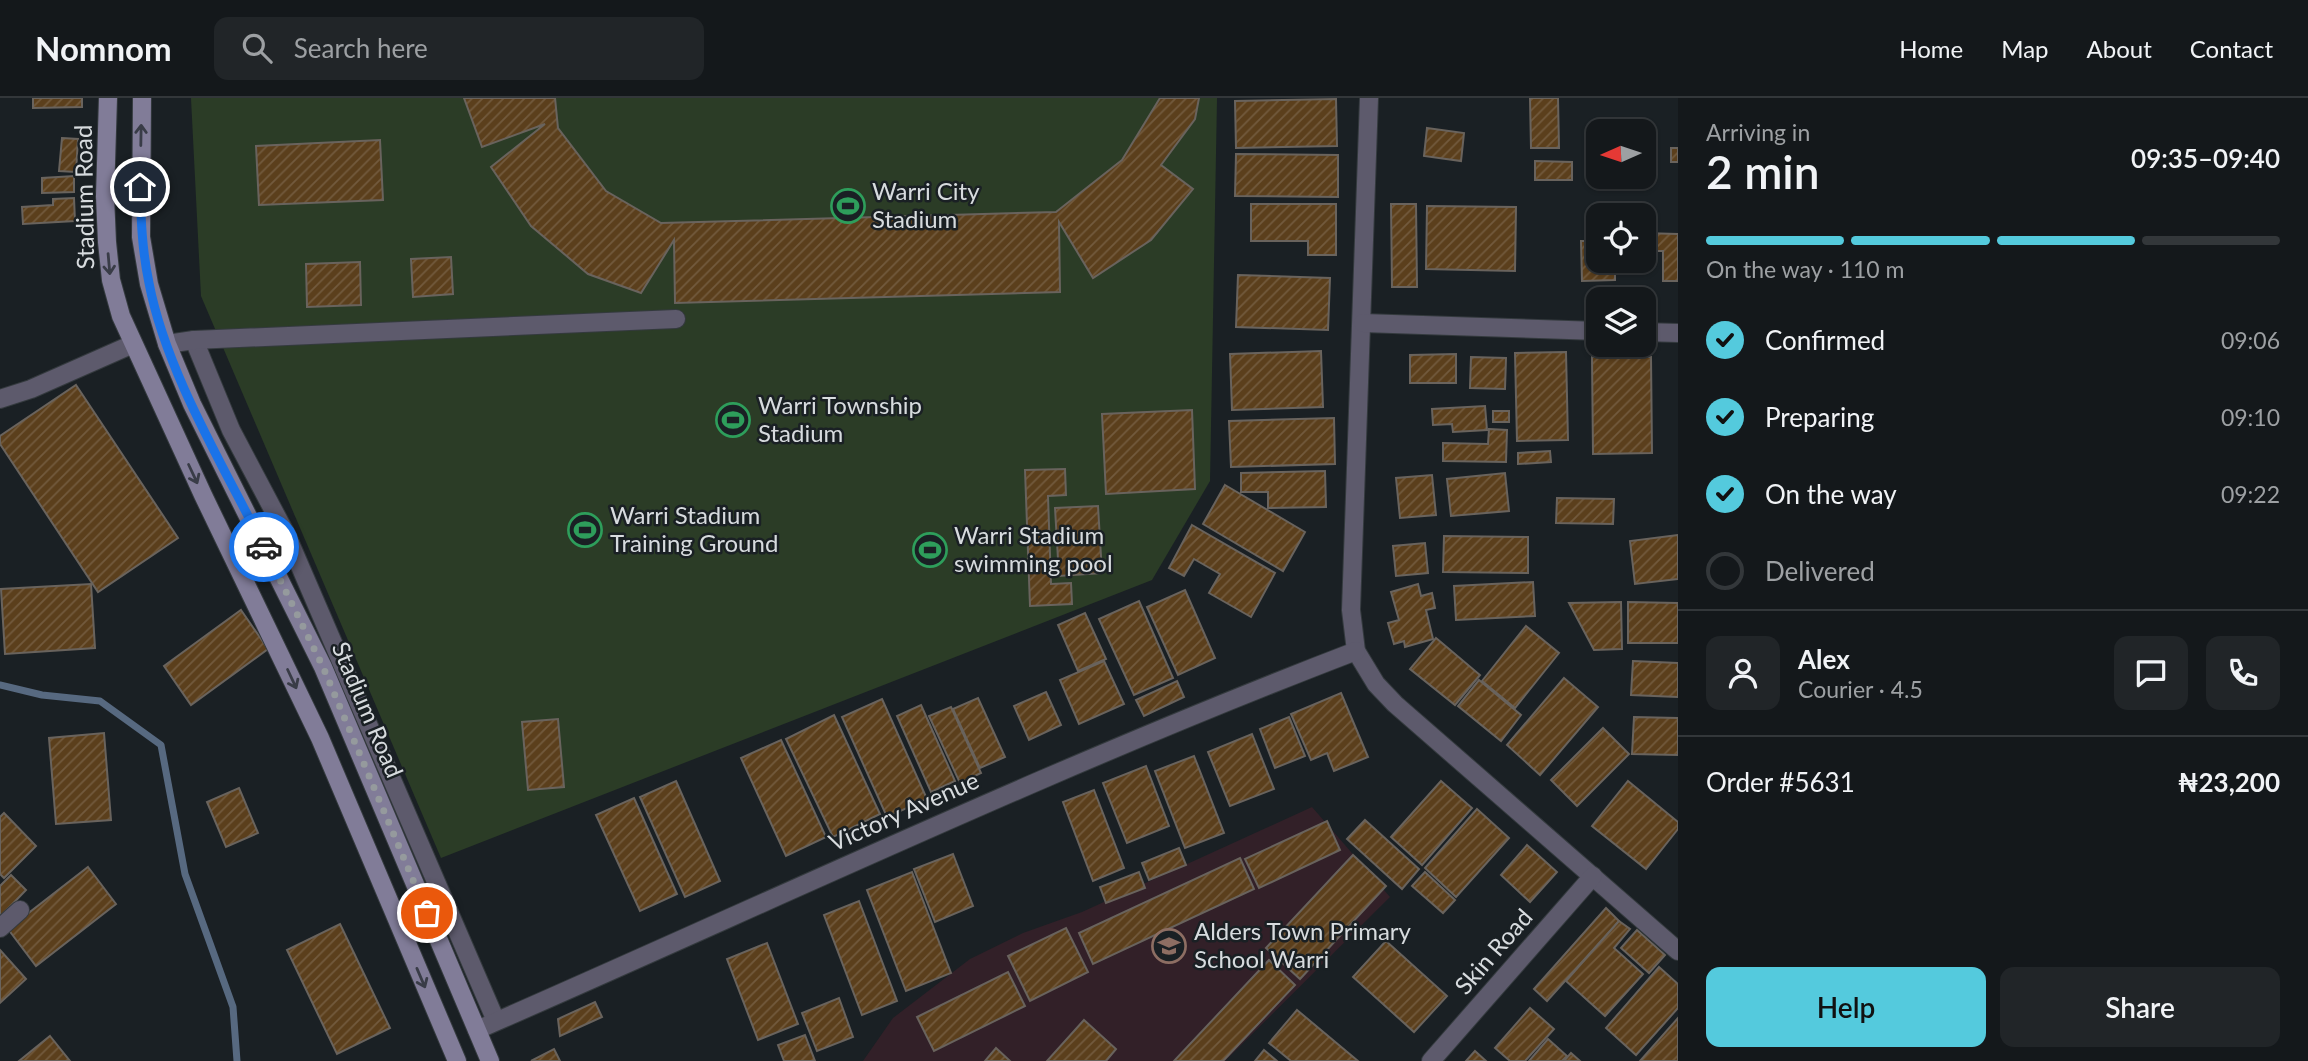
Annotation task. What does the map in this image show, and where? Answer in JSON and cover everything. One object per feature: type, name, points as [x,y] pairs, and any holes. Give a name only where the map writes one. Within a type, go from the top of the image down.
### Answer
[{"type":"main road","name":"Stadium Road","points":[[108,98],[105,196],[111,280],[121,316],[320,738],[457,1061]]},
{"type":"main road","name":"Stadium Road","points":[[142,98],[141,237],[149,284],[167,344],[192,404],[323,667],[489,1061]]},
{"type":"street","points":[[1369,98],[1351,610],[1356,651],[1376,684],[1420,728],[1678,951]]},
{"type":"street","points":[[167,344],[194,340],[676,319]]},
{"type":"street","points":[[1363,323],[1586,331]]},
{"type":"street","points":[[1656,332],[1678,333]]},
{"type":"street","points":[[194,340],[230,430],[287,536],[496,1021]]},
{"type":"street","points":[[0,399],[31,390],[133,344]]},
{"type":"street","name":"Victory Avenue","points":[[477,1030],[942,821],[1231,699],[1356,651]]},
{"type":"street","name":"Skin Road","points":[[1432,1061],[1593,876]]},
{"type":"street","points":[[0,928],[20,910]]},
{"type":"shaded area","name":"Alders Town Primary School Warri","points":[[1312,807],[1390,897],[1225,1061],[863,1061],[893,1018],[970,959],[1023,933],[1082,912]]},
{"type":"green space","name":"Warri Township Stadium","points":[[191,98],[1217,98],[1210,481],[1152,580],[441,858],[201,296]]},
{"type":"building","points":[[33,98],[82,98],[82,107],[33,108]]},
{"type":"building","points":[[464,98],[555,98],[558,128],[606,191],[661,223],[1056,212],[1122,160],[1160,98],[1199,98],[1195,119],[1161,165],[1193,189],[1151,240],[1093,278],[1059,222],[1060,292],[675,303],[674,240],[641,293],[588,274],[531,226],[491,167],[545,124],[482,147]]},
{"type":"building","points":[[1530,98],[1558,98],[1559,148],[1531,148]]},
{"type":"building","points":[[1336,99],[1337,146],[1236,148],[1235,101]]},
{"type":"building","points":[[1427,128],[1464,133],[1461,161],[1424,156]]},
{"type":"building","points":[[62,138],[78,139],[76,172],[59,171]]},
{"type":"building","points":[[380,140],[383,200],[259,205],[256,146]]},
{"type":"building","points":[[1671,148],[1678,148],[1678,162],[1671,162]]},
{"type":"building","points":[[1236,154],[1338,155],[1338,197],[1235,196]]},
{"type":"building","points":[[1535,161],[1572,162],[1572,180],[1535,180]]},
{"type":"building","points":[[74,176],[74,192],[42,193],[42,178]]},
{"type":"building","points":[[74,198],[75,221],[23,224],[22,207],[53,205],[53,199]]},
{"type":"building","points":[[1251,204],[1336,204],[1336,255],[1308,255],[1308,241],[1251,241]]},
{"type":"building","points":[[1391,204],[1416,204],[1417,287],[1392,287]]},
{"type":"building","points":[[1427,206],[1516,207],[1515,271],[1426,269]]},
{"type":"building","points":[[1656,233],[1678,234],[1678,281],[1663,281],[1663,251],[1656,251]]},
{"type":"building","points":[[1581,241],[1586,241],[1586,273],[1615,273],[1615,280],[1582,281]]},
{"type":"building","points":[[451,257],[453,294],[413,297],[411,259]]},
{"type":"building","points":[[360,262],[361,305],[307,307],[306,264]]},
{"type":"building","points":[[1238,275],[1330,278],[1328,330],[1236,327]]},
{"type":"building","points":[[1321,351],[1323,407],[1232,410],[1230,354]]},
{"type":"building","points":[[1566,352],[1568,440],[1517,441],[1515,353]]},
{"type":"building","points":[[1456,354],[1456,383],[1410,383],[1410,355]]},
{"type":"building","points":[[1471,357],[1506,358],[1505,389],[1470,388]]},
{"type":"building","points":[[1592,357],[1651,357],[1652,453],[1593,454]]},
{"type":"building","points":[[76,385],[178,538],[98,592],[0,444],[0,436]]},
{"type":"building","points":[[1485,406],[1487,430],[1453,432],[1452,424],[1433,425],[1432,409]]},
{"type":"building","points":[[1192,410],[1195,489],[1106,494],[1102,414]]},
{"type":"building","points":[[1493,411],[1509,411],[1509,422],[1493,422]]},
{"type":"building","points":[[1334,418],[1335,464],[1231,467],[1229,421]]},
{"type":"building","points":[[1489,429],[1507,430],[1506,462],[1443,461],[1443,443],[1488,444]]},
{"type":"building","points":[[1550,451],[1551,462],[1518,464],[1518,453]]},
{"type":"building","points":[[1065,469],[1066,495],[1048,496],[1051,584],[1071,583],[1072,604],[1030,606],[1025,470]]},
{"type":"building","points":[[1325,471],[1326,507],[1268,508],[1268,492],[1241,492],[1241,473]]},
{"type":"building","points":[[1505,473],[1509,511],[1451,516],[1447,479]]},
{"type":"building","points":[[1432,475],[1436,515],[1400,518],[1396,478]]},
{"type":"building","points":[[1225,485],[1305,532],[1283,571],[1203,524]]},
{"type":"building","points":[[1557,498],[1614,499],[1613,524],[1556,523]]},
{"type":"building","points":[[1098,506],[1102,573],[1059,576],[1055,508]]},
{"type":"building","points":[[1192,525],[1275,573],[1251,617],[1209,593],[1220,574],[1194,559],[1184,576],[1169,568]]},
{"type":"building","points":[[1678,535],[1678,579],[1635,584],[1630,541]]},
{"type":"building","points":[[1444,536],[1528,537],[1528,573],[1443,572]]},
{"type":"building","points":[[1425,543],[1428,573],[1396,576],[1393,546]]},
{"type":"building","points":[[1533,582],[1535,616],[1456,620],[1454,586]]},
{"type":"building","points":[[91,584],[95,648],[5,654],[1,589]]},
{"type":"building","points":[[1418,584],[1421,596],[1432,593],[1435,608],[1426,610],[1433,639],[1405,647],[1404,641],[1394,644],[1388,623],[1399,620],[1391,592]]},
{"type":"building","points":[[1185,590],[1215,658],[1178,675],[1147,607]]},
{"type":"building","points":[[1139,601],[1173,678],[1134,695],[1099,619]]},
{"type":"building","points":[[1621,602],[1622,649],[1594,650],[1569,603]]},
{"type":"building","points":[[1628,602],[1678,603],[1678,643],[1628,643]]},
{"type":"building","points":[[241,610],[268,649],[191,705],[164,666]]},
{"type":"building","points":[[1085,613],[1106,659],[1078,671],[1058,625]]},
{"type":"building","points":[[1526,626],[1559,653],[1515,708],[1482,681]]},
{"type":"building","points":[[1436,638],[1480,675],[1455,705],[1410,669]]},
{"type":"building","points":[[1104,661],[1124,704],[1079,724],[1060,680]]},
{"type":"building","points":[[1633,661],[1678,663],[1678,697],[1631,695]]},
{"type":"building","points":[[1564,678],[1598,707],[1540,775],[1507,745]]},
{"type":"building","points":[[1479,680],[1521,715],[1501,741],[1458,706]]},
{"type":"building","points":[[1177,681],[1184,697],[1144,716],[1136,700]]},
{"type":"building","points":[[1046,692],[1061,725],[1029,740],[1014,706]]},
{"type":"building","points":[[1341,693],[1368,757],[1334,771],[1327,753],[1311,760],[1291,714]]},
{"type":"building","points":[[978,698],[1005,757],[980,768],[953,709]]},
{"type":"building","points":[[882,699],[927,799],[887,817],[842,717]]},
{"type":"building","points":[[921,705],[955,781],[931,792],[897,716]]},
{"type":"building","points":[[951,707],[981,773],[960,783],[929,716]]},
{"type":"building","points":[[834,715],[880,814],[833,837],[786,739]]},
{"type":"building","points":[[1289,717],[1305,756],[1275,768],[1260,729]]},
{"type":"building","points":[[1634,717],[1678,718],[1678,755],[1632,754]]},
{"type":"building","points":[[558,719],[564,787],[528,790],[522,722]]},
{"type":"building","points":[[1603,728],[1629,754],[1577,806],[1551,780]]},
{"type":"building","points":[[104,733],[111,820],[56,824],[49,738]]},
{"type":"building","points":[[1252,734],[1274,789],[1230,806],[1208,752]]},
{"type":"building","points":[[781,740],[826,837],[786,856],[741,758]]},
{"type":"building","points":[[1194,756],[1224,833],[1185,848],[1155,771]]},
{"type":"building","points":[[1146,766],[1169,826],[1127,843],[1103,783]]},
{"type":"building","points":[[676,781],[720,881],[685,897],[640,797]]},
{"type":"building","points":[[1441,781],[1472,808],[1422,865],[1391,837]]},
{"type":"building","points":[[1628,781],[1678,822],[1678,829],[1646,869],[1592,826]]},
{"type":"building","points":[[239,788],[258,833],[226,847],[207,802]]},
{"type":"building","points":[[1094,790],[1124,868],[1093,881],[1063,802]]},
{"type":"building","points":[[634,798],[677,894],[640,911],[596,815]]},
{"type":"building","points":[[1477,809],[1509,838],[1456,897],[1425,868]]},
{"type":"building","points":[[4,813],[36,846],[4,878],[0,874],[0,817]]},
{"type":"building","points":[[1365,820],[1419,869],[1402,889],[1347,839]]},
{"type":"building","points":[[1327,821],[1340,850],[1259,888],[1245,859]]},
{"type":"building","points":[[1527,845],[1557,872],[1530,902],[1501,875]]},
{"type":"building","points":[[1179,848],[1186,865],[1149,880],[1142,863]]},
{"type":"building","points":[[953,854],[973,906],[935,922],[914,869]]},
{"type":"building","points":[[1353,855],[1386,886],[1300,979],[1266,948]]},
{"type":"building","points":[[1240,858],[1254,889],[1093,964],[1079,933]]},
{"type":"building","points":[[88,867],[116,904],[36,966],[8,929]]},
{"type":"building","points":[[912,872],[951,973],[906,991],[867,890]]},
{"type":"building","points":[[1139,872],[1145,888],[1106,903],[1100,887]]},
{"type":"building","points":[[1425,872],[1455,900],[1443,913],[1412,886]]},
{"type":"building","points":[[11,875],[26,890],[0,917],[0,886]]},
{"type":"building","points":[[859,901],[897,1001],[862,1015],[824,915]]},
{"type":"building","points":[[1606,908],[1619,921],[1547,1001],[1534,989]]},
{"type":"building","points":[[1619,921],[1630,929],[1614,948],[1643,974],[1605,1016],[1566,981]]},
{"type":"building","points":[[340,924],[390,1028],[337,1054],[287,950]]},
{"type":"building","points":[[1066,928],[1088,972],[1030,1001],[1008,956]]},
{"type":"building","points":[[1637,930],[1665,955],[1649,973],[1621,948]]},
{"type":"building","points":[[1386,941],[1447,996],[1414,1032],[1353,977]]},
{"type":"building","points":[[767,943],[798,1024],[758,1040],[727,959]]},
{"type":"building","points":[[0,950],[26,979],[0,1003]]},
{"type":"building","points":[[1269,960],[1295,985],[1223,1061],[1174,1061]]},
{"type":"building","points":[[1659,967],[1678,984],[1678,1008],[1636,1055],[1606,1028]]},
{"type":"building","points":[[1008,972],[1025,1006],[934,1051],[917,1017]]},
{"type":"building","points":[[839,998],[853,1037],[817,1051],[802,1013]]},
{"type":"building","points":[[595,1002],[602,1017],[560,1036],[558,1019]]},
{"type":"building","points":[[1530,1008],[1554,1029],[1525,1061],[1510,1061],[1495,1048]]},
{"type":"building","points":[[1297,1010],[1358,1061],[1291,1061],[1269,1043]]},
{"type":"building","points":[[1678,1018],[1678,1061],[1640,1061]]},
{"type":"building","points":[[1084,1020],[1116,1049],[1106,1061],[1047,1061]]},
{"type":"building","points":[[805,1035],[815,1061],[784,1061],[778,1045]]},
{"type":"building","points":[[50,1036],[70,1061],[19,1061]]},
{"type":"building","points":[[1548,1039],[1567,1056],[1562,1061],[1529,1061]]},
{"type":"building","points":[[996,1048],[1010,1061],[985,1061]]},
{"type":"building","points":[[554,1049],[560,1061],[531,1061]]},
{"type":"building","points":[[1264,1050],[1277,1061],[1255,1061]]},
{"type":"building","points":[[1475,1051],[1486,1061],[1466,1061]]},
{"type":"building","points":[[1571,1053],[1580,1061],[1564,1061]]},
{"type":"waterway","points":[[0,685],[42,695],[100,701],[161,745],[185,874],[233,1007],[237,1061]]},
{"type":"way so far","points":[[264,547],[323,667],[427,913]]},
{"type":"place","name":"Warri City Stadium","points":[[848,206]]},
{"type":"place","name":"Warri Township Stadium","points":[[733,420]]},
{"type":"place","name":"Warri Stadium Training Ground","points":[[585,530]]},
{"type":"place","name":"Warri Stadium swimming pool","points":[[930,550]]},
{"type":"place","name":"Alders Town Primary School Warri","points":[[1169,946]]},
{"type":"route","points":[[140,187],[141,237],[149,284],[160,324],[192,404],[264,547]]}]
